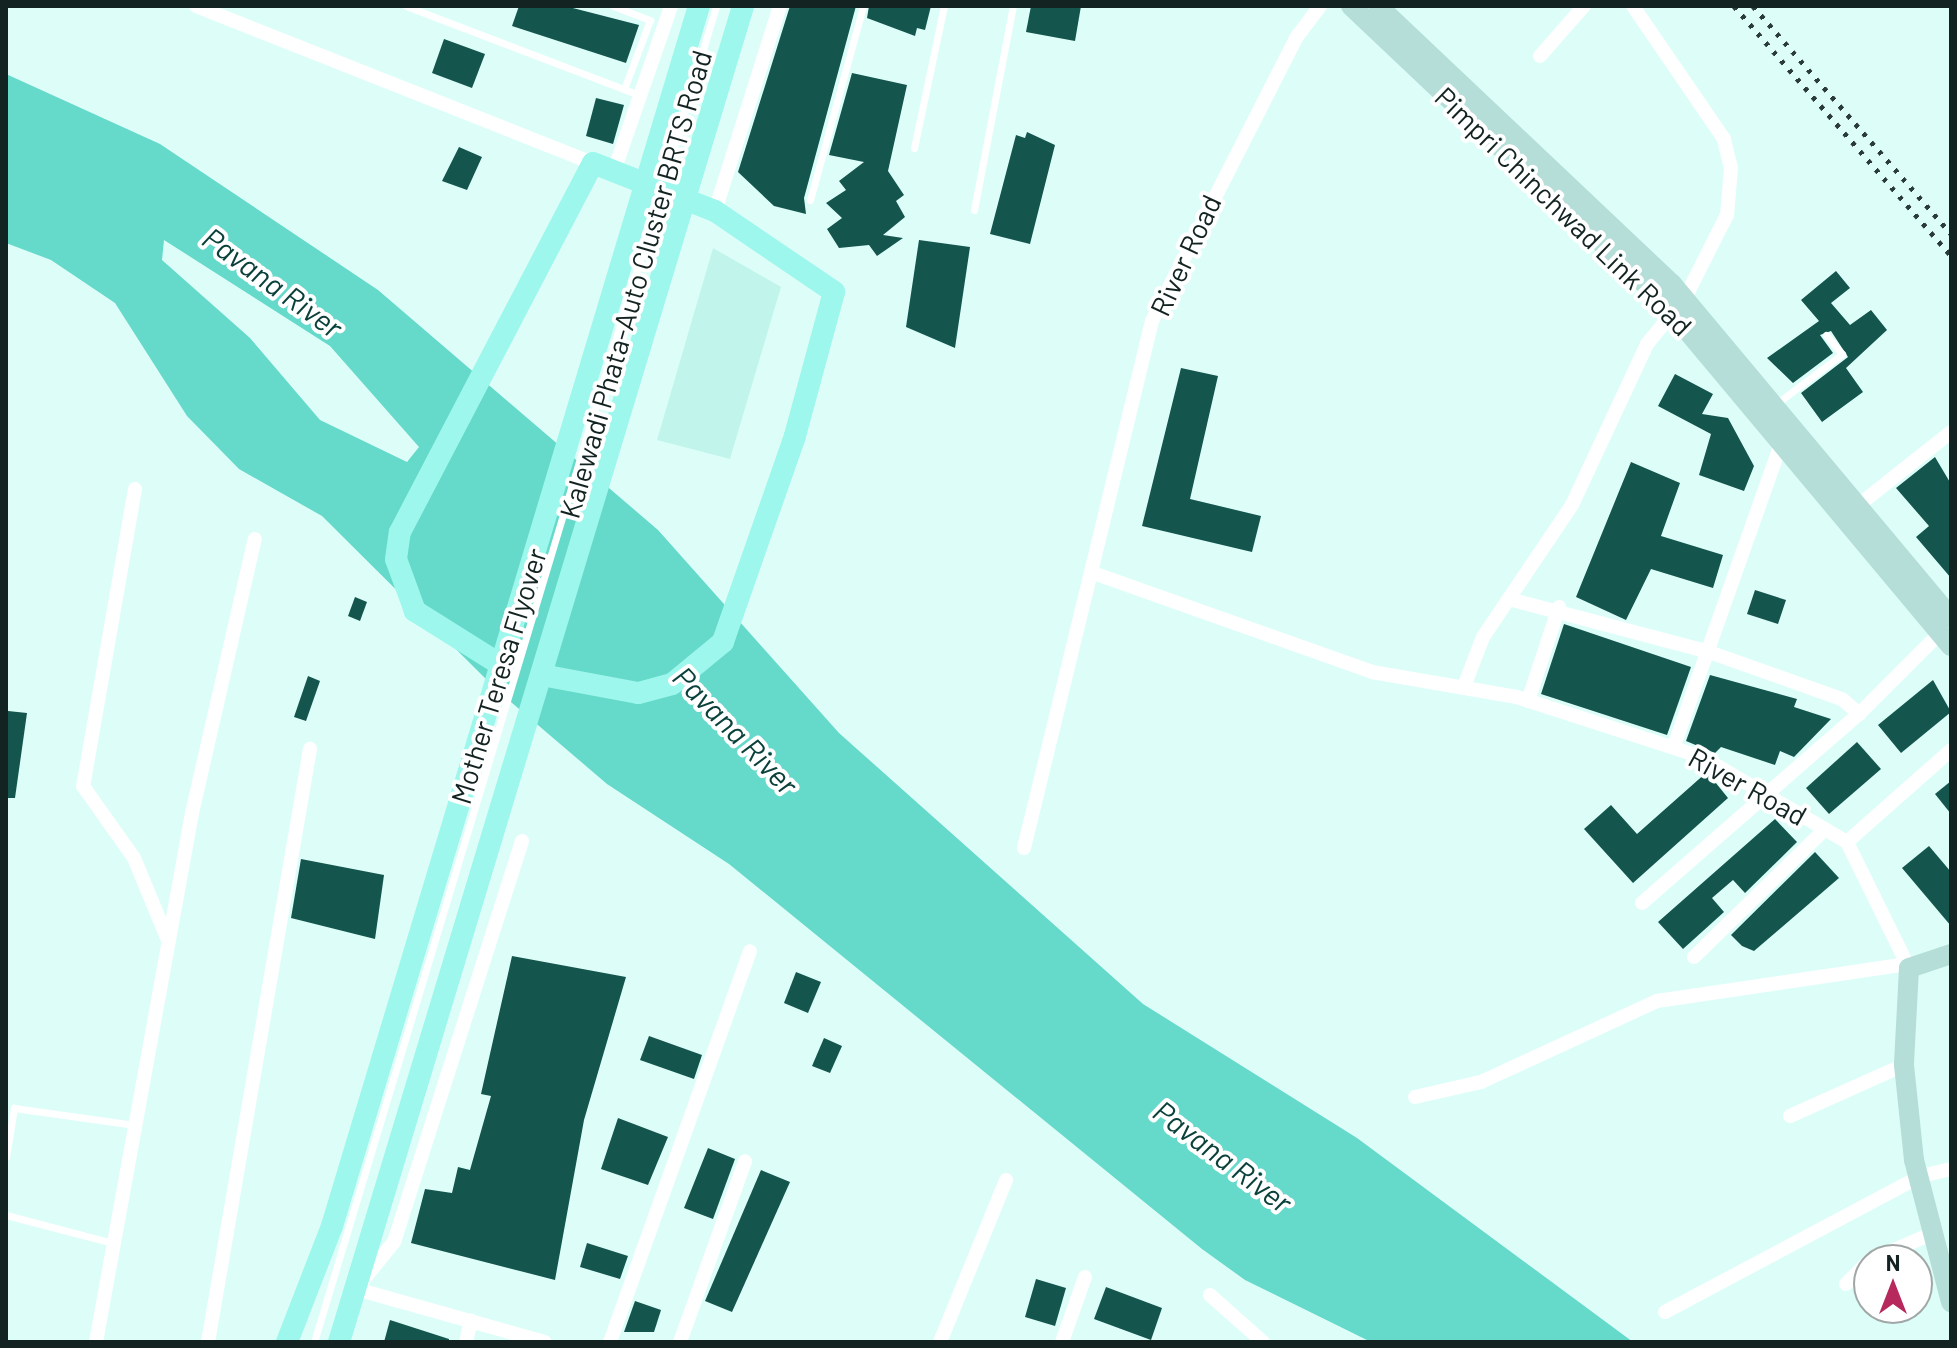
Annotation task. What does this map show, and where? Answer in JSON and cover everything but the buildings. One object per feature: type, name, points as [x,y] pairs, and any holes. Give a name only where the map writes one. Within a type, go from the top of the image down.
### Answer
[{"type":"main road","name":"Mother Teresa Flyover","points":[[339,1342],[356,1289],[351,1234],[501,665],[699,6]]},
{"type":"main road","name":"Mother Teresa Flyover","points":[[287,1342],[351,1234],[542,675],[743,6]]},
{"type":"main road","name":"Pimpri Chinchwad Link Road","points":[[1351,6],[1678,304],[1792,454],[1948,630]]},
{"type":"main road","name":"Pimpri Chinchwad Link Road","points":[[1378,6],[1678,304],[1771,408],[1792,454],[1855,508],[1948,630]]},
{"type":"main road","points":[[501,665],[415,611],[396,559],[417,493],[541,262],[604,167],[715,211],[834,292],[795,436],[729,628],[701,665],[672,684],[638,693],[542,675]]},
{"type":"main road","points":[[1951,954],[1908,966],[1904,1065],[1931,1234],[1951,1302]]},
{"type":"street","points":[[196,6],[604,167],[632,92],[671,6]]},
{"type":"street","points":[[715,211],[780,6]]},
{"type":"street","name":"River Road","points":[[1024,848],[1096,574],[1157,309],[1296,38],[1320,6]]},
{"type":"street","points":[[1540,56],[1584,6]]},
{"type":"street","points":[[1465,684],[1483,637],[1572,505],[1647,344],[1678,304],[1727,215],[1731,168],[1724,139],[1682,72],[1633,6]]},
{"type":"street","points":[[1855,508],[1951,432]]},
{"type":"street","points":[[1674,746],[1709,652],[1792,454]]},
{"type":"street","points":[[135,489],[83,786],[134,858],[169,941]]},
{"type":"street","points":[[96,1342],[169,941],[255,539]]},
{"type":"street","name":"River Road","points":[[1096,574],[1372,672],[1465,684],[1674,746],[1769,794],[1847,842]]},
{"type":"street","points":[[1509,599],[1559,607],[1709,652],[1842,699],[1859,714]]},
{"type":"street","points":[[1528,701],[1559,607]]},
{"type":"street","points":[[1642,903],[1859,714],[1948,630]]},
{"type":"street","points":[[208,1342],[310,749]]},
{"type":"street","points":[[1415,1097],[1446,1084],[1481,1082],[1657,1001],[1908,966],[1847,842],[1951,750]]},
{"type":"street","points":[[1694,957],[1825,829]]},
{"type":"street","points":[[522,841],[394,1242],[356,1289],[545,1342]]},
{"type":"street","points":[[610,1342],[750,951]]},
{"type":"street","points":[[1790,1116],[1904,1065]]},
{"type":"street","points":[[680,1342],[745,1161]]},
{"type":"street","points":[[1665,1312],[1921,1176],[1951,1169]]},
{"type":"street","points":[[940,1342],[1006,1180]]},
{"type":"street","points":[[1908,1244],[1931,1234]]},
{"type":"street","points":[[1062,1342],[1085,1277]]},
{"type":"street","points":[[1846,1284],[1853,1277]]},
{"type":"street","points":[[1210,1295],[1263,1342]]},
{"type":"street","points":[[466,1342],[471,1321]]},
{"type":"lane","points":[[406,6],[632,92],[650,20],[613,6]]},
{"type":"lane","name":"Kalewadi Phata-Auto Cluster BRTS Road","points":[[314,1342],[351,1234],[716,6]]},
{"type":"lane","points":[[810,200],[863,6]]},
{"type":"lane","points":[[914,148],[944,6]]},
{"type":"lane","points":[[974,210],[1013,6]]},
{"type":"lane","points":[[1771,408],[1842,354],[1826,335]]},
{"type":"lane","points":[[6,1157],[14,1108],[135,1125]]},
{"type":"lane","points":[[6,1215],[113,1243]]},
{"type":"shaded area","points":[[713,248],[781,287],[730,459],[657,440]]},
{"type":"water","name":"Pavana River","points":[[6,74],[160,144],[378,290],[658,530],[839,733],[1143,1004],[1357,1138],[1633,1342],[1371,1342],[1245,1280],[1202,1249],[729,864],[607,784],[497,690],[322,516],[239,469],[187,416],[115,303],[51,260],[6,243]],"holes":[[[164,240],[330,346],[419,447],[407,462],[320,420],[250,338],[162,260]]]},
{"type":"railway","points":[[1734,6],[1951,256]]},
{"type":"railway","points":[[1753,6],[1951,234]]}]
